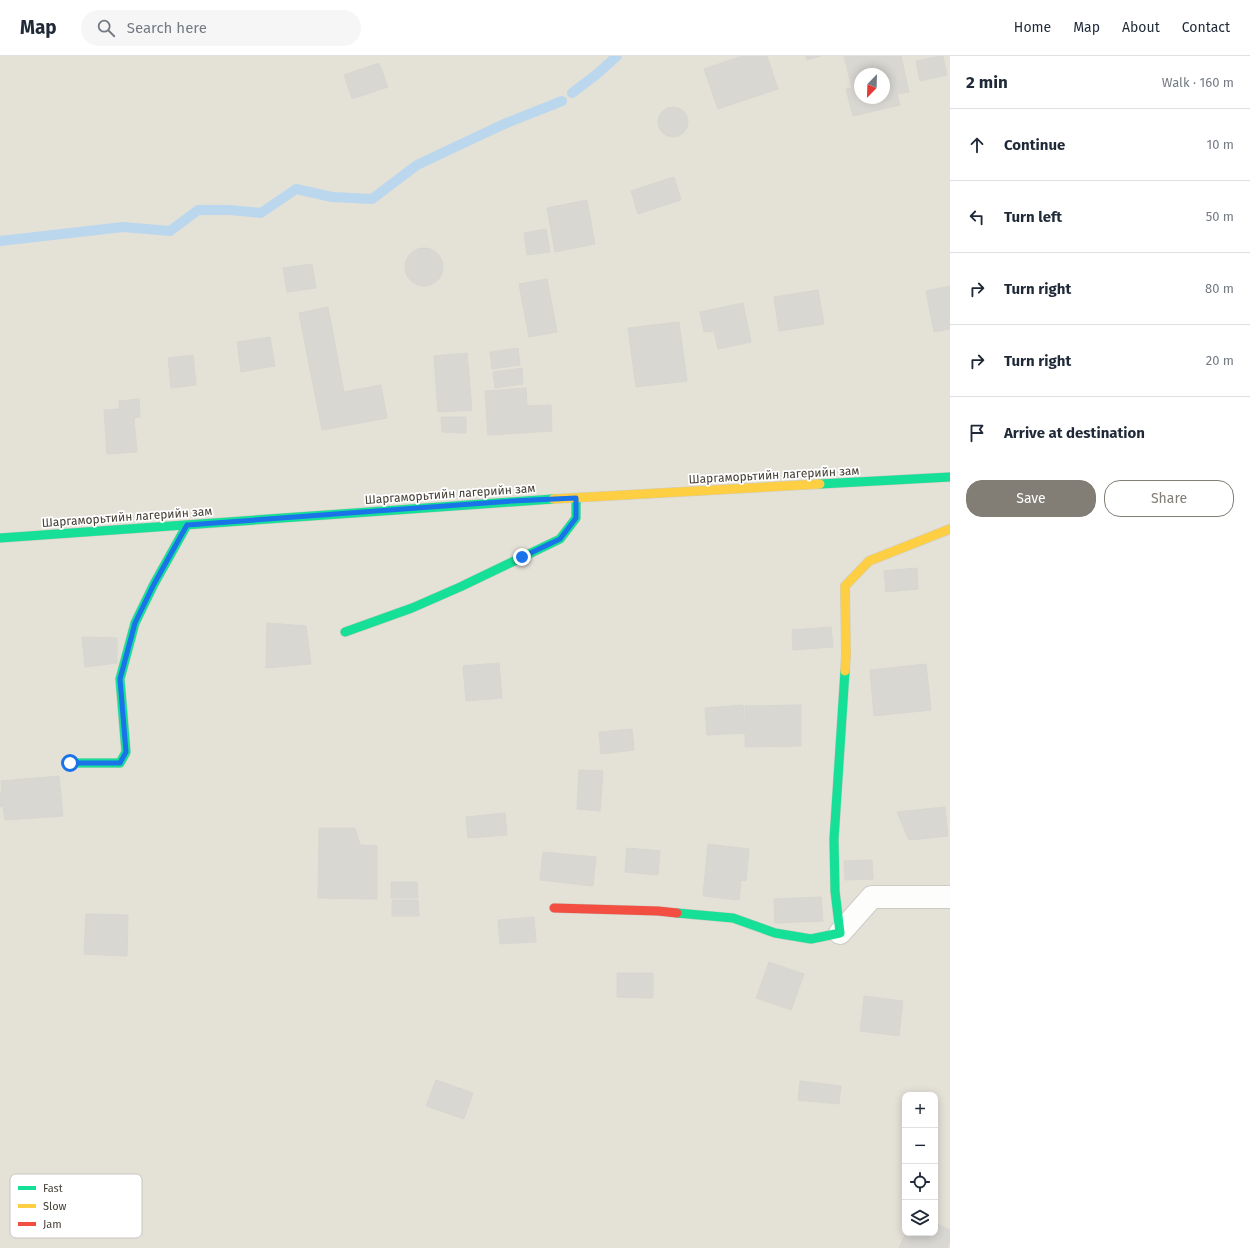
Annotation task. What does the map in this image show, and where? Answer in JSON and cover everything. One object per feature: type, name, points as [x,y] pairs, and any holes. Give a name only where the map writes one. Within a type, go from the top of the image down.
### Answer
[{"type":"street","name":"Шаргаморьтийн лагерийн зам","points":[[0,538],[512,501],[950,477]]},
{"type":"street","points":[[345,632],[412,608],[460,587],[560,539],[576,518],[576,498]]},
{"type":"street","points":[[70,763],[120,763],[126,752],[120,679],[135,623],[154,584],[187,525]]},
{"type":"street","points":[[840,933],[835,891],[834,839],[846,655],[845,586],[869,561],[950,530]]},
{"type":"street","points":[[554,908],[658,911],[733,918],[775,933],[811,939],[840,933],[872,897],[950,897]]},
{"type":"shaded area","points":[[0,56],[950,56],[950,1248],[0,1248]]},
{"type":"building","points":[[742,56],[767,56],[778,89],[718,109],[704,69]]},
{"type":"building","points":[[806,56],[821,56],[807,60]]},
{"type":"building","points":[[844,56],[901,56],[909,92],[897,94],[900,105],[853,116],[846,89],[852,88]]},
{"type":"building","points":[[943,56],[947,75],[920,81],[916,61]]},
{"type":"building","points":[[379,63],[388,87],[352,99],[344,75]]},
{"type":"building","points":[[673,107],[684,111],[688,122],[684,133],[673,137],[662,133],[658,122],[662,111]]},
{"type":"building","points":[[674,177],[681,200],[638,214],[631,191]]},
{"type":"building","points":[[587,200],[595,244],[555,252],[547,208]]},
{"type":"building","points":[[546,229],[550,252],[527,255],[524,233]]},
{"type":"building","points":[[420,248],[428,248],[435,251],[440,256],[443,267],[440,278],[435,283],[428,286],[420,286],[413,283],[408,278],[405,271],[405,263],[408,256],[413,251]]},
{"type":"building","points":[[312,264],[316,288],[287,292],[283,268]]},
{"type":"building","points":[[547,279],[557,332],[529,337],[519,284]]},
{"type":"building","points":[[950,286],[950,329],[934,332],[926,291]]},
{"type":"building","points":[[818,290],[824,324],[779,331],[774,297]]},
{"type":"building","points":[[743,303],[751,342],[718,349],[714,331],[704,332],[700,312]]},
{"type":"building","points":[[328,307],[344,392],[381,385],[387,418],[322,430],[299,313]]},
{"type":"building","points":[[679,322],[687,381],[636,387],[628,328]]},
{"type":"building","points":[[270,337],[275,366],[241,372],[237,342]]},
{"type":"building","points":[[518,348],[520,365],[492,369],[490,352]]},
{"type":"building","points":[[467,353],[472,410],[438,412],[434,356]]},
{"type":"building","points":[[193,355],[196,385],[171,388],[168,358]]},
{"type":"building","points":[[522,368],[523,384],[495,388],[493,372]]},
{"type":"building","points":[[526,388],[527,406],[551,405],[552,431],[488,435],[485,391]]},
{"type":"building","points":[[139,399],[140,417],[134,418],[137,452],[107,454],[104,410],[119,409],[119,401]]},
{"type":"building","points":[[441,417],[466,417],[466,433],[442,432]]},
{"type":"building","points":[[917,568],[918,589],[886,592],[884,571]]},
{"type":"building","points":[[267,623],[306,626],[311,664],[266,668]]},
{"type":"building","points":[[831,627],[833,647],[793,650],[792,630]]},
{"type":"building","points":[[82,637],[117,638],[117,663],[85,667]]},
{"type":"building","points":[[499,663],[502,698],[466,701],[463,666]]},
{"type":"building","points":[[926,664],[931,710],[874,716],[870,670]]},
{"type":"building","points":[[743,705],[745,733],[707,735],[705,708]]},
{"type":"building","points":[[801,705],[801,746],[745,747],[745,706]]},
{"type":"building","points":[[632,729],[634,750],[601,754],[599,732]]},
{"type":"building","points":[[579,770],[603,771],[600,811],[577,809]]},
{"type":"building","points":[[59,776],[63,816],[5,820],[3,806],[0,807],[0,792],[2,792],[1,781]]},
{"type":"building","points":[[945,807],[948,836],[909,840],[897,812]]},
{"type":"building","points":[[505,813],[507,835],[468,838],[466,817]]},
{"type":"building","points":[[319,828],[355,828],[360,845],[377,846],[377,899],[318,898]]},
{"type":"building","points":[[708,844],[749,849],[746,881],[741,880],[739,900],[703,896]]},
{"type":"building","points":[[627,848],[660,851],[658,875],[625,872]]},
{"type":"building","points":[[543,852],[596,857],[593,886],[540,880]]},
{"type":"building","points":[[872,860],[873,879],[845,880],[844,861]]},
{"type":"building","points":[[391,882],[417,882],[418,898],[391,898]]},
{"type":"building","points":[[821,897],[823,921],[775,923],[774,899]]},
{"type":"building","points":[[392,900],[418,900],[419,916],[392,916]]},
{"type":"building","points":[[86,914],[128,915],[127,956],[84,954]]},
{"type":"building","points":[[534,917],[536,942],[500,944],[498,920]]},
{"type":"building","points":[[769,962],[804,974],[791,1010],[756,998]]},
{"type":"building","points":[[617,973],[653,973],[653,998],[617,997]]},
{"type":"building","points":[[864,996],[903,1001],[899,1036],[860,1031]]},
{"type":"building","points":[[436,1080],[473,1093],[464,1119],[426,1106]]},
{"type":"building","points":[[800,1081],[841,1086],[839,1104],[798,1100]]},
{"type":"building","points":[[938,1224],[950,1230],[950,1241],[947,1248],[899,1248],[905,1236],[938,1236]]},
{"type":"waterway","points":[[572,93],[597,74],[617,56]]},
{"type":"waterway","points":[[0,241],[123,227],[170,231],[198,210],[230,210],[261,213],[296,189],[332,197],[372,199],[417,165],[504,124],[562,101]]},
{"type":"traffic: fast","points":[[820,484],[950,477]]},
{"type":"traffic: fast","points":[[345,632],[412,608],[460,587],[560,539],[576,518],[576,498]]},
{"type":"traffic: fast","points":[[0,538],[553,499]]},
{"type":"traffic: fast","points":[[70,763],[120,763],[126,752],[120,679],[135,623],[154,584],[187,525]]},
{"type":"traffic: fast","points":[[677,913],[733,918],[775,933],[811,939],[840,933],[835,891],[834,839],[845,671]]},
{"type":"traffic: slow","points":[[553,499],[820,484]]},
{"type":"traffic: slow","points":[[845,671],[845,586],[869,561],[950,529]]},
{"type":"traffic: jam","points":[[554,908],[658,911],[677,913]]},
{"type":"route","points":[[70,763],[120,763],[126,752],[120,679],[135,623],[154,584],[187,525],[512,501],[576,498],[576,518],[560,539],[522,557]]}]
